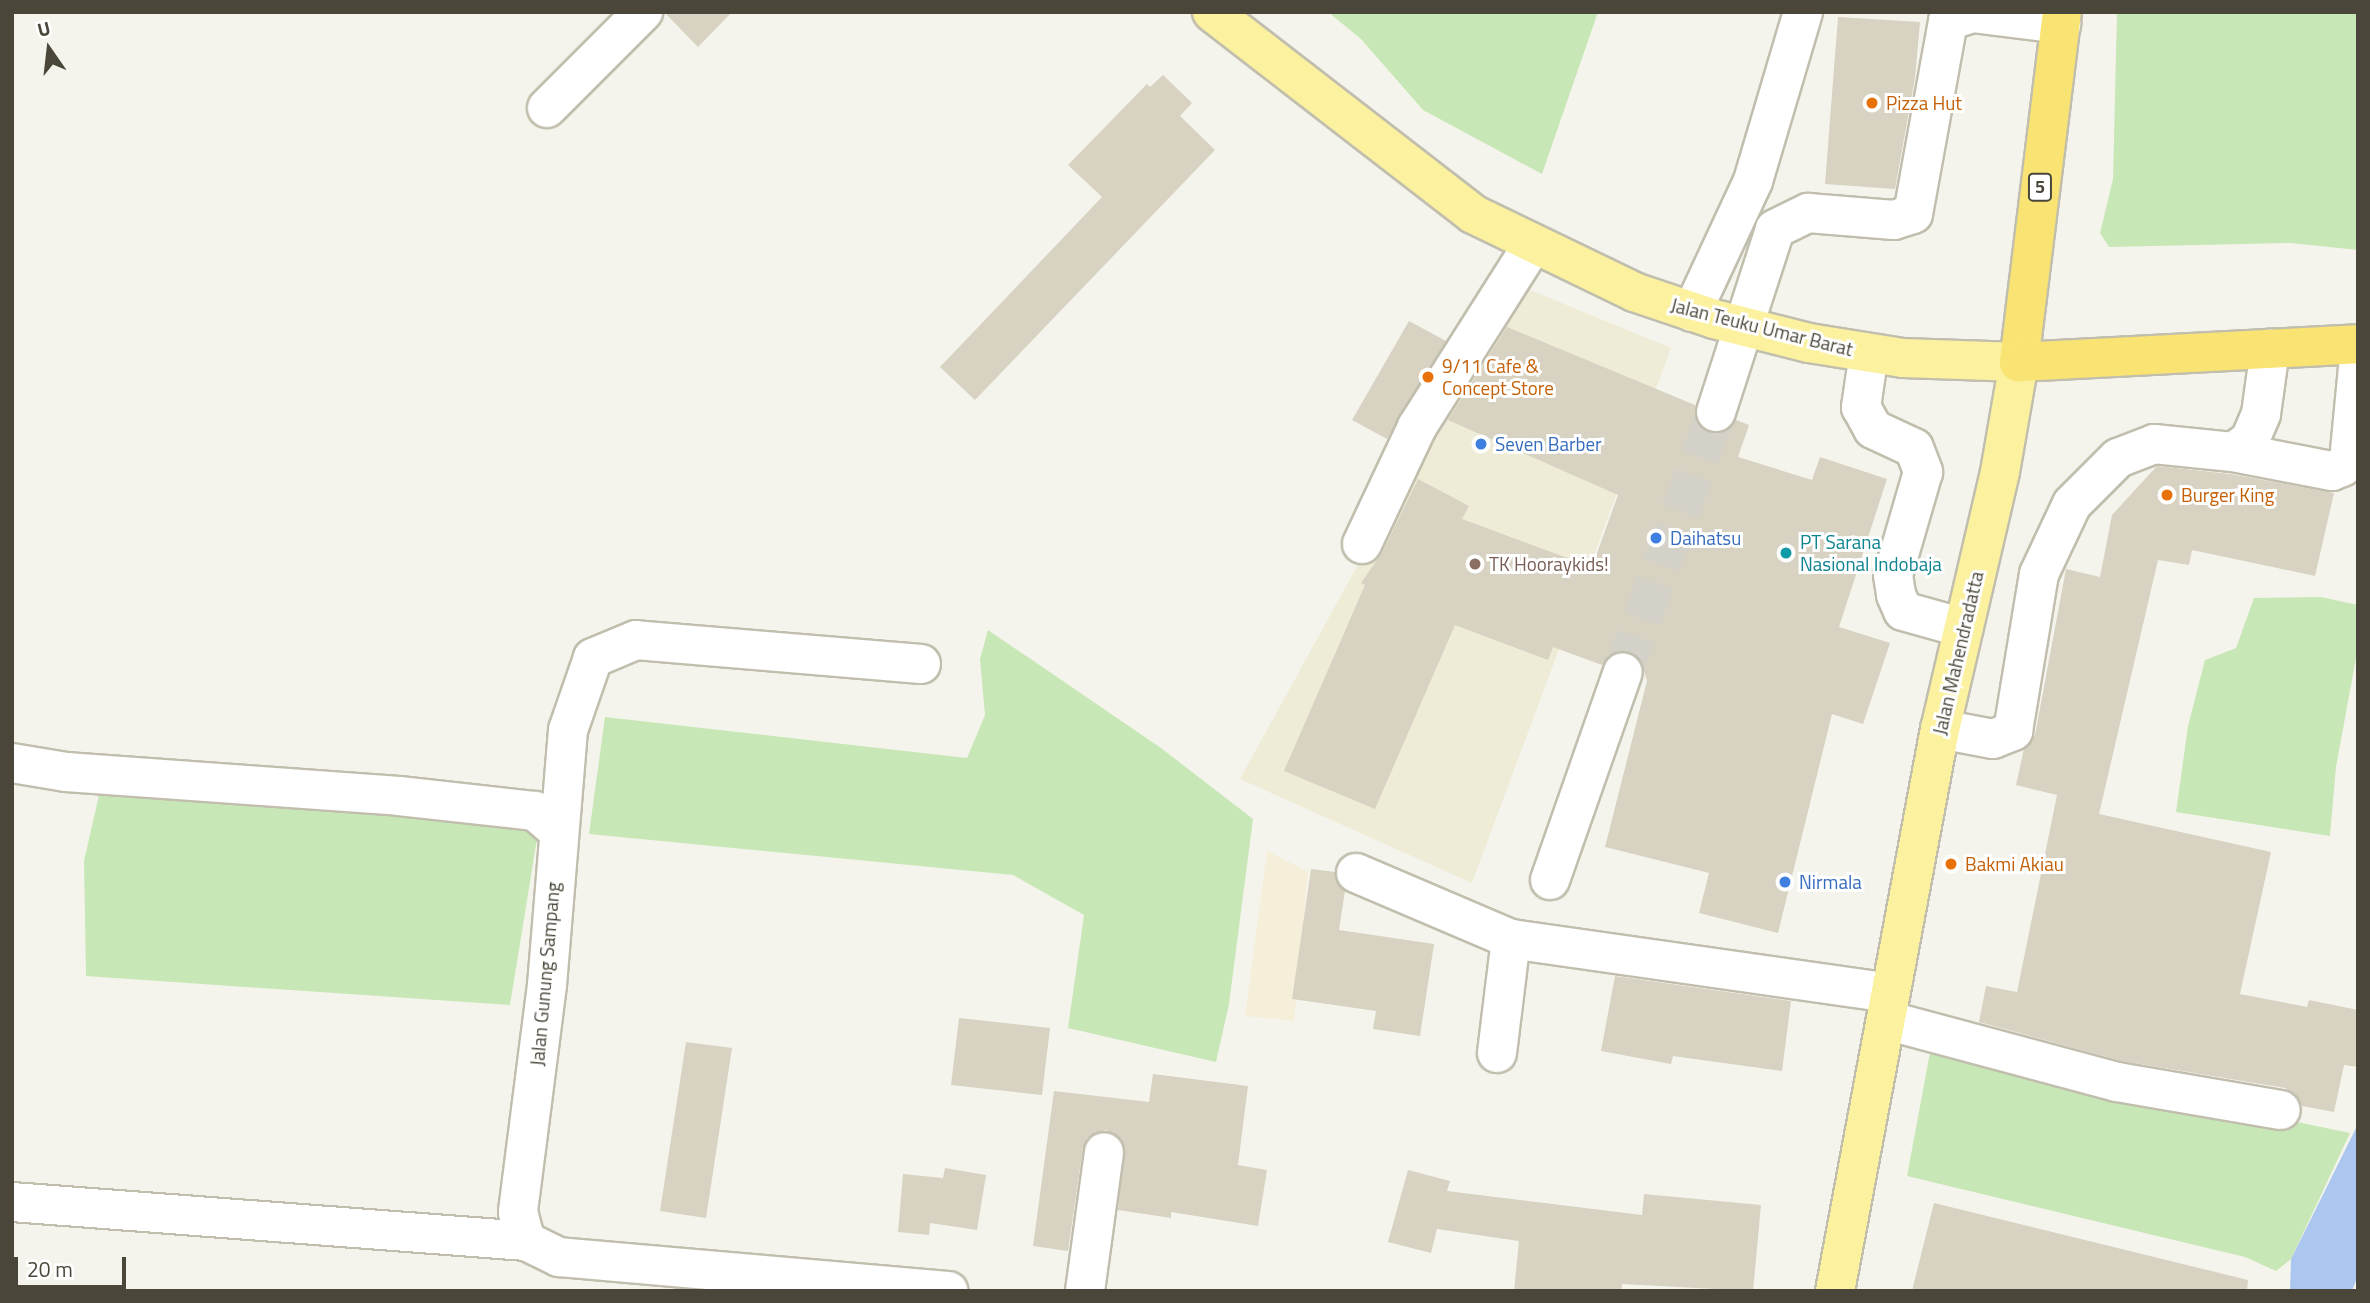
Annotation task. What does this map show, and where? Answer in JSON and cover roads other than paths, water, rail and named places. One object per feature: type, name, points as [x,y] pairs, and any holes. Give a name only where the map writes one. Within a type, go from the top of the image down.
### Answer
[{"type":"highway","name":"Jalan Mahendradatta","points":[[2019,362],[2061,18]]},
{"type":"highway","name":"Jalan Teuku Umar Barat","points":[[2019,362],[2358,344]]},
{"type":"main road","name":"Jalan Teuku Umar Barat","points":[[1212,12],[1381,147],[1474,214],[1532,246],[1634,292],[1745,327],[1868,353],[2019,362]]},
{"type":"main road","name":"Jalan Mahendradatta","points":[[1835,1291],[1940,729],[2000,472],[2019,362]]},
{"type":"street","points":[[547,108],[643,12]]},
{"type":"street","points":[[1692,312],[1753,181],[1803,12]]},
{"type":"street","points":[[1716,412],[1775,229],[1808,213],[1894,220],[1913,214],[1948,21],[1973,13],[2061,18]]},
{"type":"street","points":[[1362,544],[1417,427],[1532,246]]},
{"type":"street","points":[[2233,452],[2250,440],[2261,414],[2270,349]]},
{"type":"street","points":[[1868,353],[1861,408],[1874,429],[1914,448],[1923,472],[1893,575],[1896,595],[1903,611],[1964,628]]},
{"type":"street","points":[[1940,729],[1993,739],[2013,731],[2039,573],[2072,504],[2095,477],[2118,458],[2154,444],[2233,452],[2332,471],[2342,467],[2349,461],[2358,367]]},
{"type":"street","name":"Jalan Gunung Sampang","points":[[526,1241],[518,1212],[547,985],[568,730],[593,658],[636,640],[921,664]]},
{"type":"street","points":[[1550,880],[1623,672]]},
{"type":"street","points":[[12,762],[66,772],[399,796],[536,811],[558,831]]},
{"type":"street","points":[[1356,873],[1511,939],[1888,1007],[2117,1082],[2281,1110]]},
{"type":"street","points":[[1497,1053],[1511,939]]},
{"type":"street","points":[[1085,1291],[1104,1152]]},
{"type":"street","points":[[12,1202],[526,1241],[559,1257],[949,1291]]},
{"type":"water","points":[[2358,1124],[2358,1275],[2352,1291],[2290,1291],[2291,1259]]},
{"type":"tunnel","points":[[1623,672],[1716,412]]},
{"type":"place","name":"Pizza Hut","points":[[1872,103]]},
{"type":"place","name":"9/11 Cafe & Concept Store","points":[[1428,377]]},
{"type":"place","name":"Seven Barber","points":[[1481,444]]},
{"type":"place","name":"Burger King","points":[[2167,495]]},
{"type":"place","name":"Daihatsu","points":[[1656,538]]},
{"type":"place","name":"PT Sarana Nasional Indobaja","points":[[1786,553]]},
{"type":"place","name":"TK Hooraykids!","points":[[1475,564]]},
{"type":"place","name":"Bakmi Akiau","points":[[1951,864]]},
{"type":"place","name":"Nirmala","points":[[1785,882]]}]
